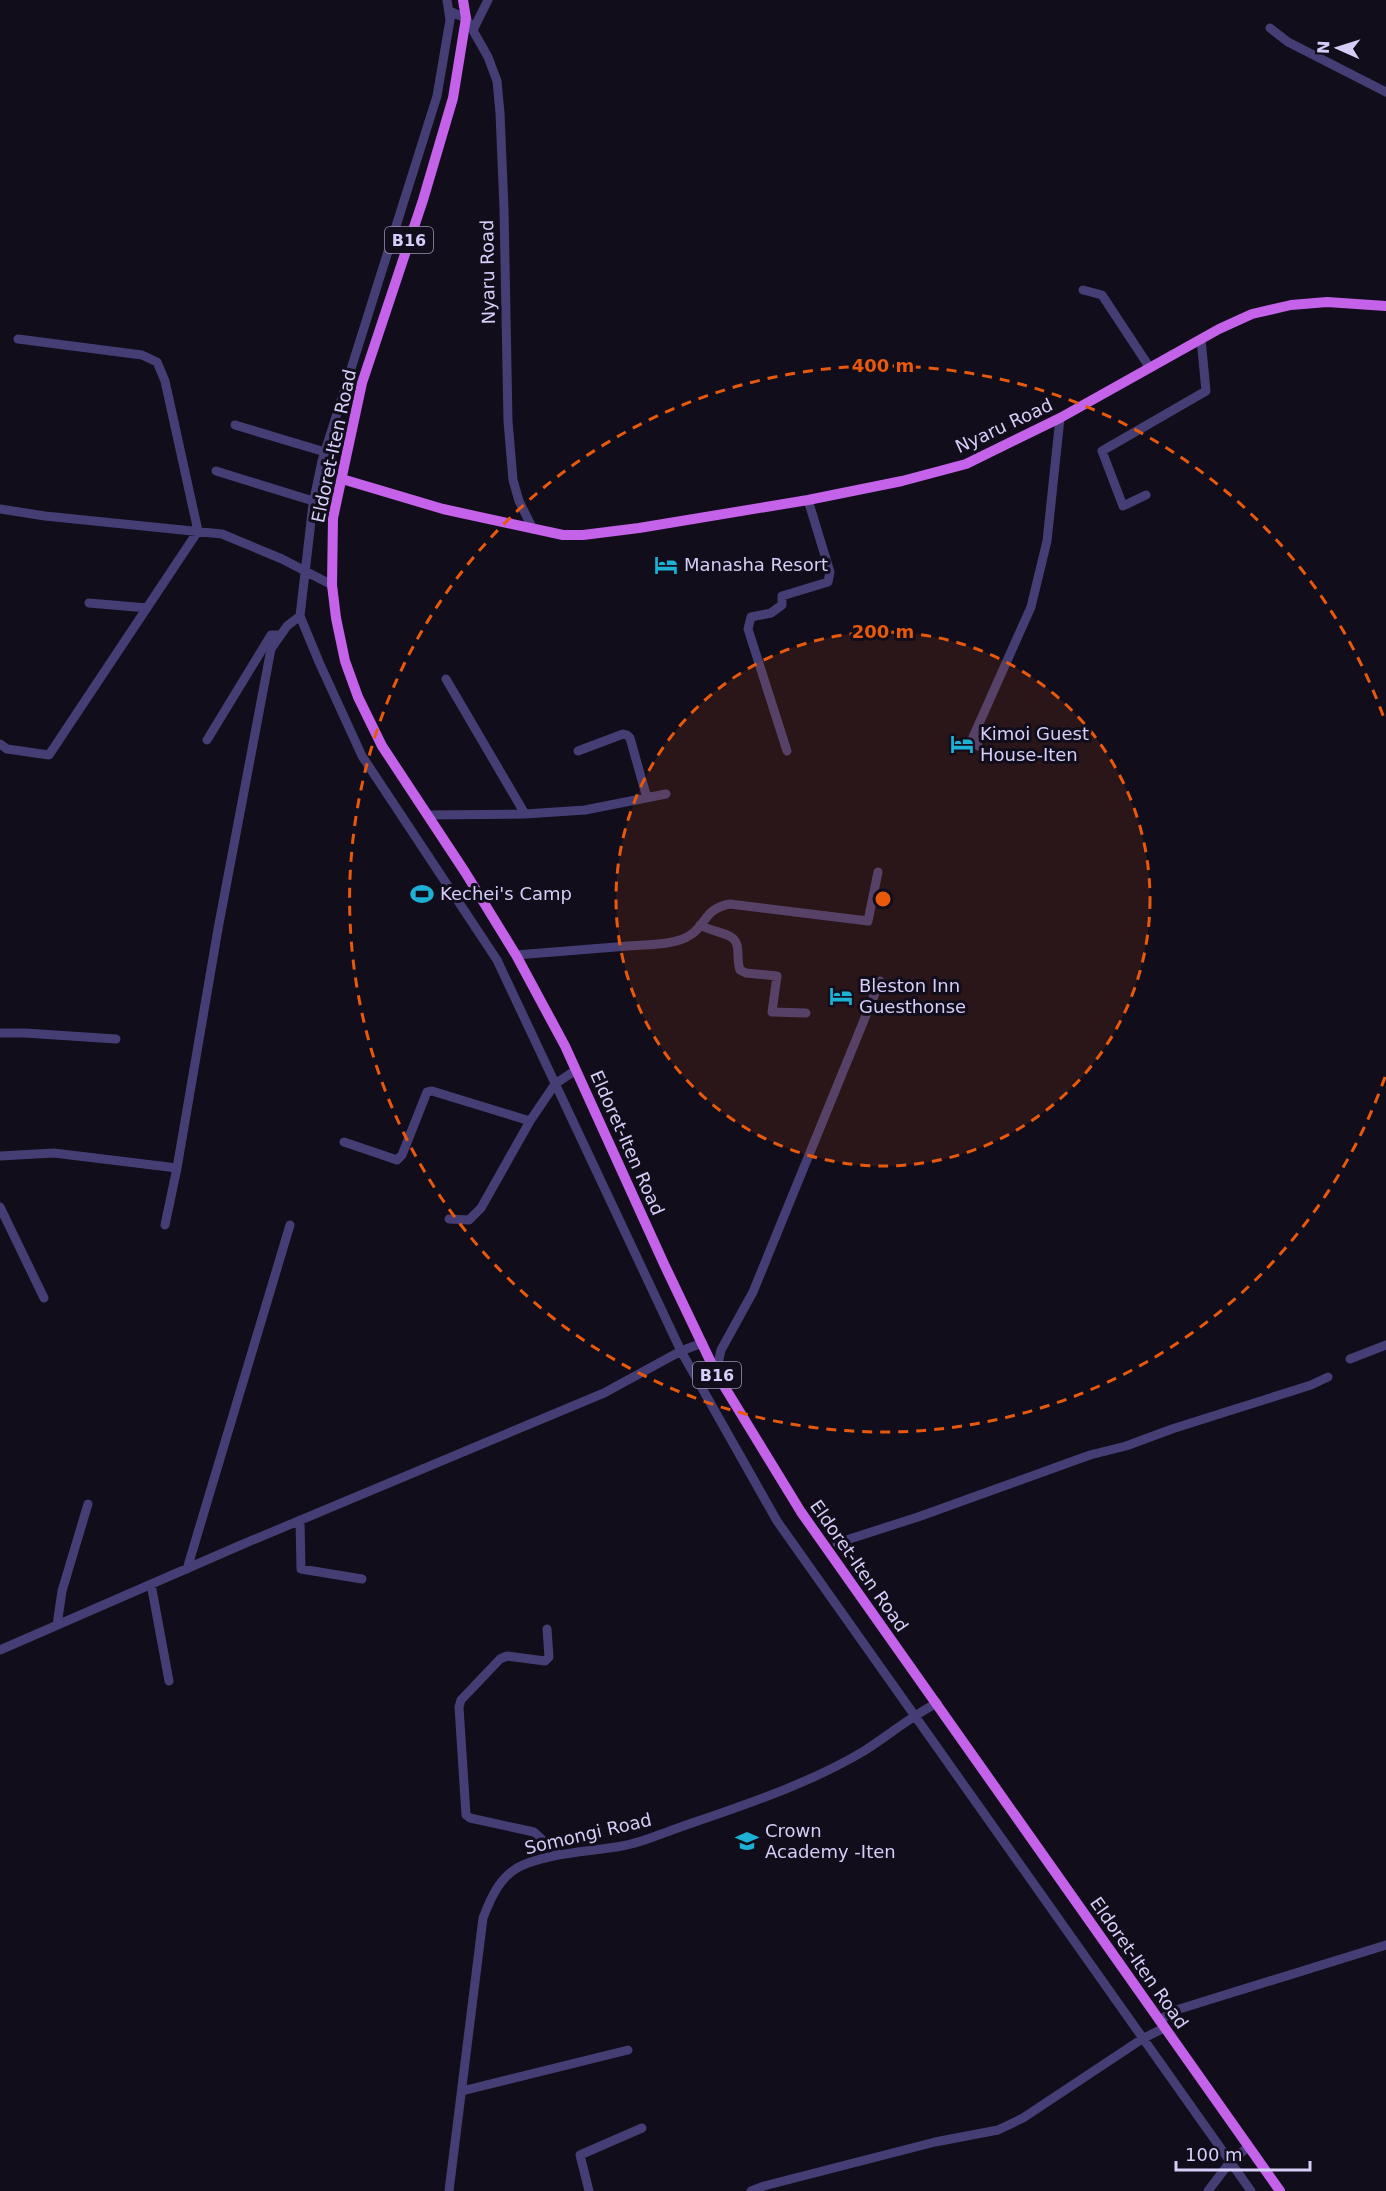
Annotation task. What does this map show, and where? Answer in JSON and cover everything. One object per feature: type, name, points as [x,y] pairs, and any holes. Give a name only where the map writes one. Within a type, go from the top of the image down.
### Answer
[{"type":"main road","name":"Eldoret-Iten Road","points":[[463,0],[466,18],[453,98],[362,383],[333,518],[332,585],[336,618],[345,661],[358,697],[382,746],[516,955],[565,1046],[716,1373],[801,1512],[1280,2191]]},
{"type":"main road","name":"Nyaru Road","points":[[538,529],[563,535],[583,535],[639,528],[808,500],[902,481],[966,464],[1060,418],[1201,339],[1252,314],[1291,304],[1327,302],[1386,306]]},
{"type":"main road","points":[[342,479],[442,509],[538,529]]},
{"type":"street","points":[[447,0],[450,20],[437,96],[325,452],[313,501],[300,616],[362,756],[497,960],[681,1351],[777,1521],[1251,2191]]},
{"type":"street","points":[[473,30],[484,2]]},
{"type":"street","points":[[449,11],[466,18]]},
{"type":"street","name":"Nyaru Road","points":[[466,18],[488,57],[497,81],[501,134],[508,420],[513,480],[519,501],[538,529]]},
{"type":"street","points":[[1270,28],[1288,42],[1386,92]]},
{"type":"street","points":[[402,206],[419,210]]},
{"type":"street","points":[[1083,290],[1102,295],[1150,368]]},
{"type":"street","points":[[0,744],[7,750],[49,755],[198,531],[165,381],[157,362],[142,355],[18,339]]},
{"type":"street","points":[[1146,495],[1123,506],[1102,451],[1206,391],[1201,339]]},
{"type":"street","points":[[978,746],[973,737],[1031,607],[1047,541],[1054,494],[1060,418]]},
{"type":"street","points":[[235,425],[325,452]]},
{"type":"street","points":[[216,471],[313,501]]},
{"type":"street","points":[[787,751],[748,629],[751,617],[771,613],[782,606],[782,596],[828,582],[830,572],[808,500]]},
{"type":"street","points":[[0,509],[45,516],[222,534],[332,585]]},
{"type":"street","points":[[89,603],[147,608]]},
{"type":"street","points":[[165,1225],[218,929],[272,649],[280,635],[300,616]]},
{"type":"street","points":[[207,740],[271,636],[280,635]]},
{"type":"street","points":[[446,679],[525,814]]},
{"type":"street","points":[[578,751],[622,734],[627,735],[630,738],[647,798]]},
{"type":"street","points":[[427,815],[525,814],[585,810],[666,794]]},
{"type":"street","points":[[516,955],[658,944],[687,937],[700,925],[709,912],[718,906],[730,904],[868,921],[878,872]]},
{"type":"street","points":[[700,925],[710,931],[734,938],[737,944],[740,970],[746,973],[777,976],[772,1012],[806,1013]]},
{"type":"street","points":[[716,1373],[721,1350],[753,1292],[880,981]]},
{"type":"street","points":[[0,1033],[116,1039]]},
{"type":"street","points":[[449,1219],[469,1220],[481,1208],[530,1121],[555,1084],[576,1070]]},
{"type":"street","points":[[344,1142],[397,1160],[402,1155],[427,1092],[432,1091],[530,1121]]},
{"type":"street","points":[[0,1156],[54,1153],[177,1168]]},
{"type":"street","points":[[0,1207],[44,1298]]},
{"type":"street","points":[[187,1569],[290,1225]]},
{"type":"street","points":[[0,1650],[300,1520],[604,1393],[681,1351],[702,1343]]},
{"type":"street","points":[[1350,1359],[1386,1345]]},
{"type":"street","points":[[837,1544],[1090,1455],[1126,1446],[1311,1385],[1328,1377]]},
{"type":"street","points":[[57,1625],[62,1591],[88,1504]]},
{"type":"street","points":[[300,1520],[301,1569],[362,1579]]},
{"type":"street","points":[[152,1584],[169,1681]]},
{"type":"street","points":[[547,1629],[549,1657],[546,1661],[507,1656],[500,1659],[461,1700],[459,1707],[466,1815],[470,1818],[534,1832],[559,1856]]},
{"type":"street","name":"Somongi Road","points":[[449,2191],[483,1918],[497,1887],[505,1877],[522,1865],[559,1856],[624,1846],[756,1800],[811,1778],[863,1751],[915,1714],[937,1703]]},
{"type":"street","points":[[752,2191],[935,2142],[998,2130],[1023,2118],[1142,2038],[1162,2024],[1173,2011],[1386,1945]]},
{"type":"street","points":[[462,2091],[628,2050]]},
{"type":"street","points":[[589,2191],[580,2155],[642,2128]]},
{"type":"street","points":[[1208,2191],[1230,2162],[1248,2147]]},
{"type":"place","name":"Manasha Resort","points":[[666,565]]},
{"type":"place","name":"Kimoi Guest House-Iten","points":[[962,744]]},
{"type":"place","name":"Kechei's Camp","points":[[422,894]]},
{"type":"place","name":"Bleston Inn Guesthonse","points":[[841,996]]},
{"type":"place","name":"Crown Academy -Iten","points":[[747,1841]]}]
